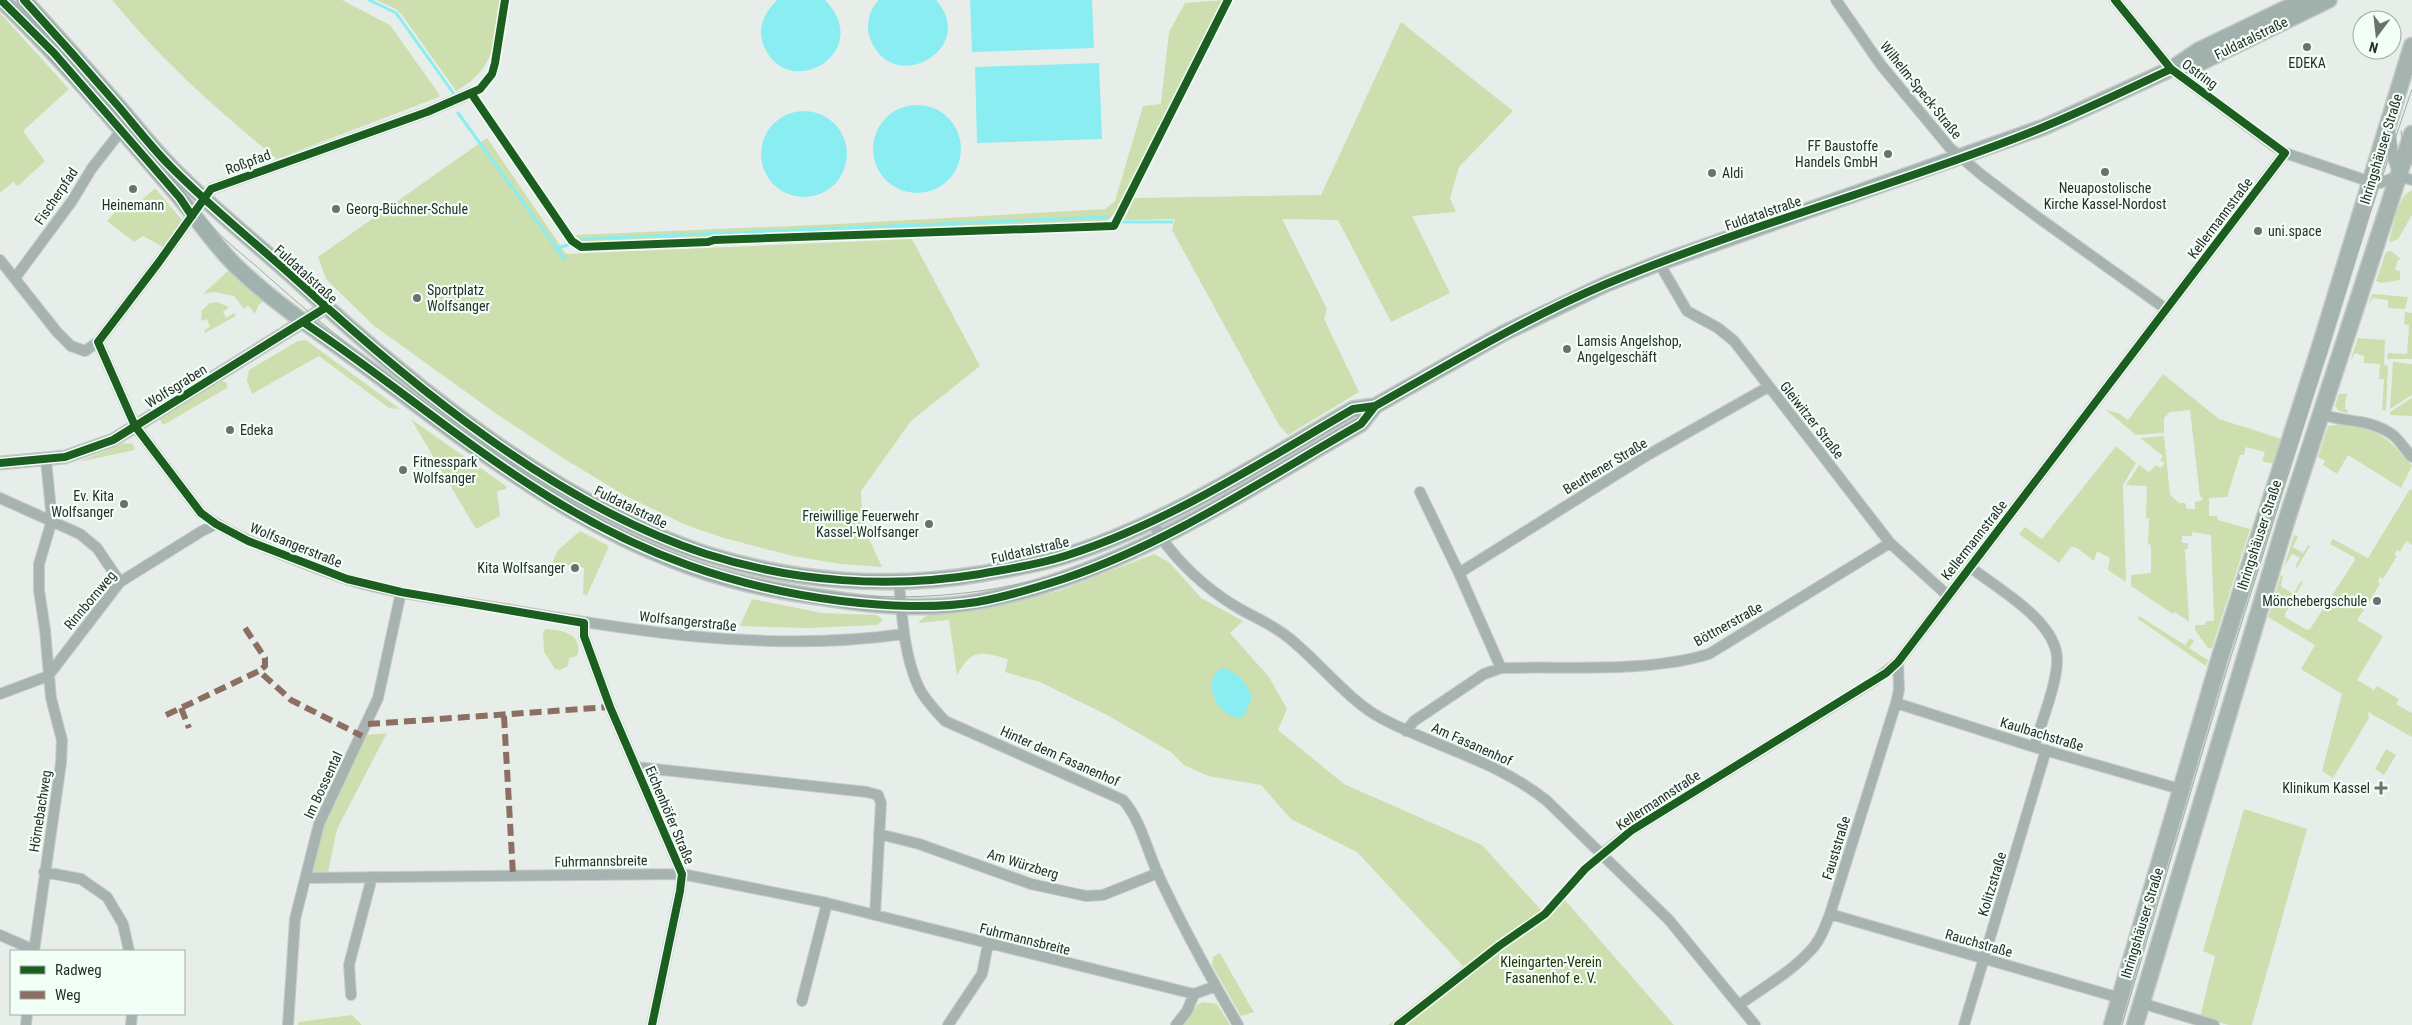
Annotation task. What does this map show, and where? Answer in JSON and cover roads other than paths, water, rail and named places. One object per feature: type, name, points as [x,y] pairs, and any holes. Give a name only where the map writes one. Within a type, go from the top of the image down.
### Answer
[{"type":"main road","name":"Fuldatalstraße","points":[[1,0],[54,53],[180,198],[210,239],[240,270],[303,322],[486,456],[550,497],[616,535],[691,567],[750,584],[830,599],[902,606],[977,602],[1012,594],[1063,579],[1160,538],[1361,424],[1375,406],[1531,319],[1606,284],[1659,263],[2059,121],[2171,69],[2192,53],[2295,5],[2329,0]]},
{"type":"main road","name":"Fuldatalstraße","points":[[24,0],[167,163],[204,199],[325,308],[466,421],[558,483],[628,522],[706,554],[786,574],[899,582],[941,580],[1023,567],[1063,557],[1152,522],[1191,503],[1353,408],[1375,406]]},
{"type":"main road","name":"Ihringshäuser Straße","points":[[2112,1025],[2220,657],[2371,182],[2412,46]]},
{"type":"main road","name":"Ihringshäuser Straße","points":[[2135,1025],[2320,414],[2405,178],[2412,134]]},
{"type":"street","name":"Wilhelm-Speck-Straße","points":[[1836,0],[1881,65],[1950,148],[2036,216],[2166,309]]},
{"type":"street","name":"Ostring","points":[[2115,0],[2171,69],[2285,153],[2371,182],[2380,183],[2405,178]]},
{"type":"street","name":"Roßpfad","points":[[98,342],[211,189],[427,112],[471,94]]},
{"type":"street","points":[[2388,124],[2394,162],[2405,178]]},
{"type":"street","name":"Fischerpfad","points":[[15,278],[72,201],[92,168],[121,131]]},
{"type":"street","name":"Kellermannstraße","points":[[1602,854],[1632,830],[1874,681],[1898,662],[1947,595],[2285,153]]},
{"type":"street","points":[[0,260],[57,332],[71,346],[85,351],[98,342]]},
{"type":"street","name":"Gleiwitzer Straße","points":[[1659,263],[1687,311],[1718,328],[1734,341],[1890,542],[1947,595]]},
{"type":"street","name":"Wolfsgraben","points":[[0,463],[46,460],[82,452],[113,440],[325,308]]},
{"type":"street","name":"Wolfsangerstraße","points":[[98,342],[135,426],[202,513],[216,524],[248,541],[340,576],[401,592],[584,623],[703,637],[798,643],[904,634]]},
{"type":"street","name":"Beuthener Straße","points":[[1460,573],[1639,460],[1768,387]]},
{"type":"street","points":[[2320,414],[2334,418],[2363,421],[2380,426],[2396,437],[2412,457]]},
{"type":"street","name":"Hörnebachweg","points":[[34,950],[61,763],[62,740],[50,698],[45,630],[39,590],[39,564],[52,520],[46,460]]},
{"type":"street","points":[[1420,492],[1460,573],[1501,668]]},
{"type":"street","points":[[0,498],[80,534],[97,548],[120,582]]},
{"type":"street","name":"Am Fasanenhof","points":[[1152,522],[1160,538],[1210,590],[1288,636],[1371,711],[1406,730],[1492,766],[1530,786],[1669,920],[1755,1025]]},
{"type":"street","name":"Rinnbornweg","points":[[48,676],[120,582],[216,524]]},
{"type":"street","name":"Böttnerstraße","points":[[1406,730],[1414,721],[1484,674],[1501,668],[1648,665],[1681,662],[1709,654],[1890,542]]},
{"type":"street","points":[[1970,567],[2032,615],[2044,626],[2053,641],[2057,658],[2055,674],[2034,747]]},
{"type":"street","name":"Hinter dem Fasanenhof","points":[[899,582],[904,634],[920,690],[945,721],[1123,800],[1131,809],[1158,873],[1238,1025]]},
{"type":"street","name":"Im Bossental","points":[[288,1025],[295,918],[319,824],[378,698],[401,592]]},
{"type":"street","name":"Eichenhöfer Straße","points":[[584,623],[584,636],[610,708],[682,874],[652,1025]]},
{"type":"street","name":"Fauststraße","points":[[1739,1005],[1789,970],[1811,951],[1822,934],[1830,914],[1896,703],[1900,684],[1898,662]]},
{"type":"street","points":[[0,694],[48,676]]},
{"type":"street","name":"Kaulbachstraße","points":[[1896,703],[2034,747],[2180,790]]},
{"type":"street","name":"Kolitzstraße","points":[[1964,1025],[2046,750]]},
{"type":"street","points":[[636,767],[867,792],[878,795],[881,803],[875,915]]},
{"type":"street","name":"Am Würzberg","points":[[879,834],[920,844],[1032,884],[1086,896],[1103,894],[1158,873]]},
{"type":"street","points":[[44,872],[81,879],[108,897],[123,924],[129,950]]},
{"type":"street","name":"Fuhrmannsbreite","points":[[306,878],[682,874],[827,903],[1194,994]]},
{"type":"street","points":[[351,996],[349,965],[372,877]]},
{"type":"street","points":[[802,1001],[827,903]]},
{"type":"street","name":"Rauchstraße","points":[[1830,914],[2120,998]]},
{"type":"street","points":[[0,935],[32,950]]},
{"type":"street","points":[[948,1025],[982,974],[988,944]]},
{"type":"street","points":[[1176,1025],[1186,1012],[1194,994],[1216,986]]},
{"type":"street","points":[[2141,1003],[2214,1025]]},
{"type":"water","points":[[777,0],[825,0],[838,19],[840,37],[834,53],[822,64],[807,71],[790,70],[775,62],[763,44],[761,32],[763,20]]},
{"type":"water","points":[[879,0],[936,0],[947,18],[947,35],[939,50],[926,60],[911,65],[894,64],[879,54],[869,35],[868,26],[869,16]]},
{"type":"water","points":[[970,0],[1092,0],[1094,48],[972,52]]},
{"type":"water","points":[[1099,63],[1102,139],[977,143],[975,67]]},
{"type":"water","points":[[908,105],[926,105],[942,112],[954,124],[961,140],[961,158],[954,174],[942,186],[926,193],[908,193],[892,186],[880,174],[873,158],[873,140],[880,124],[892,112]]},
{"type":"water","points":[[796,111],[812,111],[821,114],[835,123],[844,137],[847,154],[844,171],[835,185],[821,194],[812,197],[796,197],[780,190],[768,178],[761,162],[761,146],[768,130],[780,118]]},
{"type":"water","points":[[1225,668],[1235,673],[1242,680],[1252,697],[1244,716],[1235,717],[1227,714],[1215,698],[1212,680],[1217,672]]},
{"type":"waterway","points":[[369,0],[396,13],[454,94]]},
{"type":"waterway","points":[[458,113],[565,260]]},
{"type":"waterway","points":[[583,239],[1107,217]]},
{"type":"waterway","points":[[1122,222],[1172,222]]},
{"type":"waterway","points":[[556,248],[568,245]]},
{"type":"tram line","points":[[13,0],[95,87],[202,215],[224,238],[315,318],[406,391],[464,435],[525,477],[620,531],[675,555],[732,574],[791,587],[850,595],[910,597],[969,592],[1028,582],[1108,557],[1171,526],[1432,376],[1505,336],[1568,305],[1620,282],[1673,262],[1926,174],[2066,121],[2139,88],[2318,0]]},
{"type":"tram line","points":[[2122,1025],[2224,679],[2370,213],[2412,89]]},
{"type":"tram line","points":[[2401,131],[2404,149],[2412,165]]},
{"type":"tram line","points":[[1937,162],[1975,149]]},
{"type":"place","name":"EDEKA","points":[[2307,47]]},
{"type":"place","name":"FF Baustoffe Handels GmbH","points":[[1888,154]]},
{"type":"place","name":"Neuapostolische Kirche Kassel-Nordost","points":[[2105,172]]},
{"type":"place","name":"Aldi","points":[[1712,173]]},
{"type":"place","name":"Heinemann","points":[[133,189]]},
{"type":"place","name":"Georg-Büchner-Schule","points":[[336,209]]},
{"type":"place","name":"uni.space","points":[[2258,231]]},
{"type":"place","name":"Sportplatz Wolfsanger","points":[[417,298]]},
{"type":"place","name":"Lamsis Angelshop, Angelgeschäft","points":[[1567,349]]},
{"type":"place","name":"Edeka","points":[[230,430]]},
{"type":"place","name":"Fitnesspark Wolfsanger","points":[[403,470]]},
{"type":"place","name":"Ev. Kita Wolfsanger","points":[[124,504]]},
{"type":"place","name":"Freiwillige Feuerwehr Kassel-Wolfsanger","points":[[929,524]]},
{"type":"place","name":"Kita Wolfsanger","points":[[575,568]]},
{"type":"place","name":"Mönchebergschule","points":[[2377,601]]},
{"type":"place","name":"Klinikum Kassel","points":[[2381,788]]},
{"type":"park label","name":"Kleingarten-Verein Fasanenhof e. V.","points":[[1551,970]]}]
